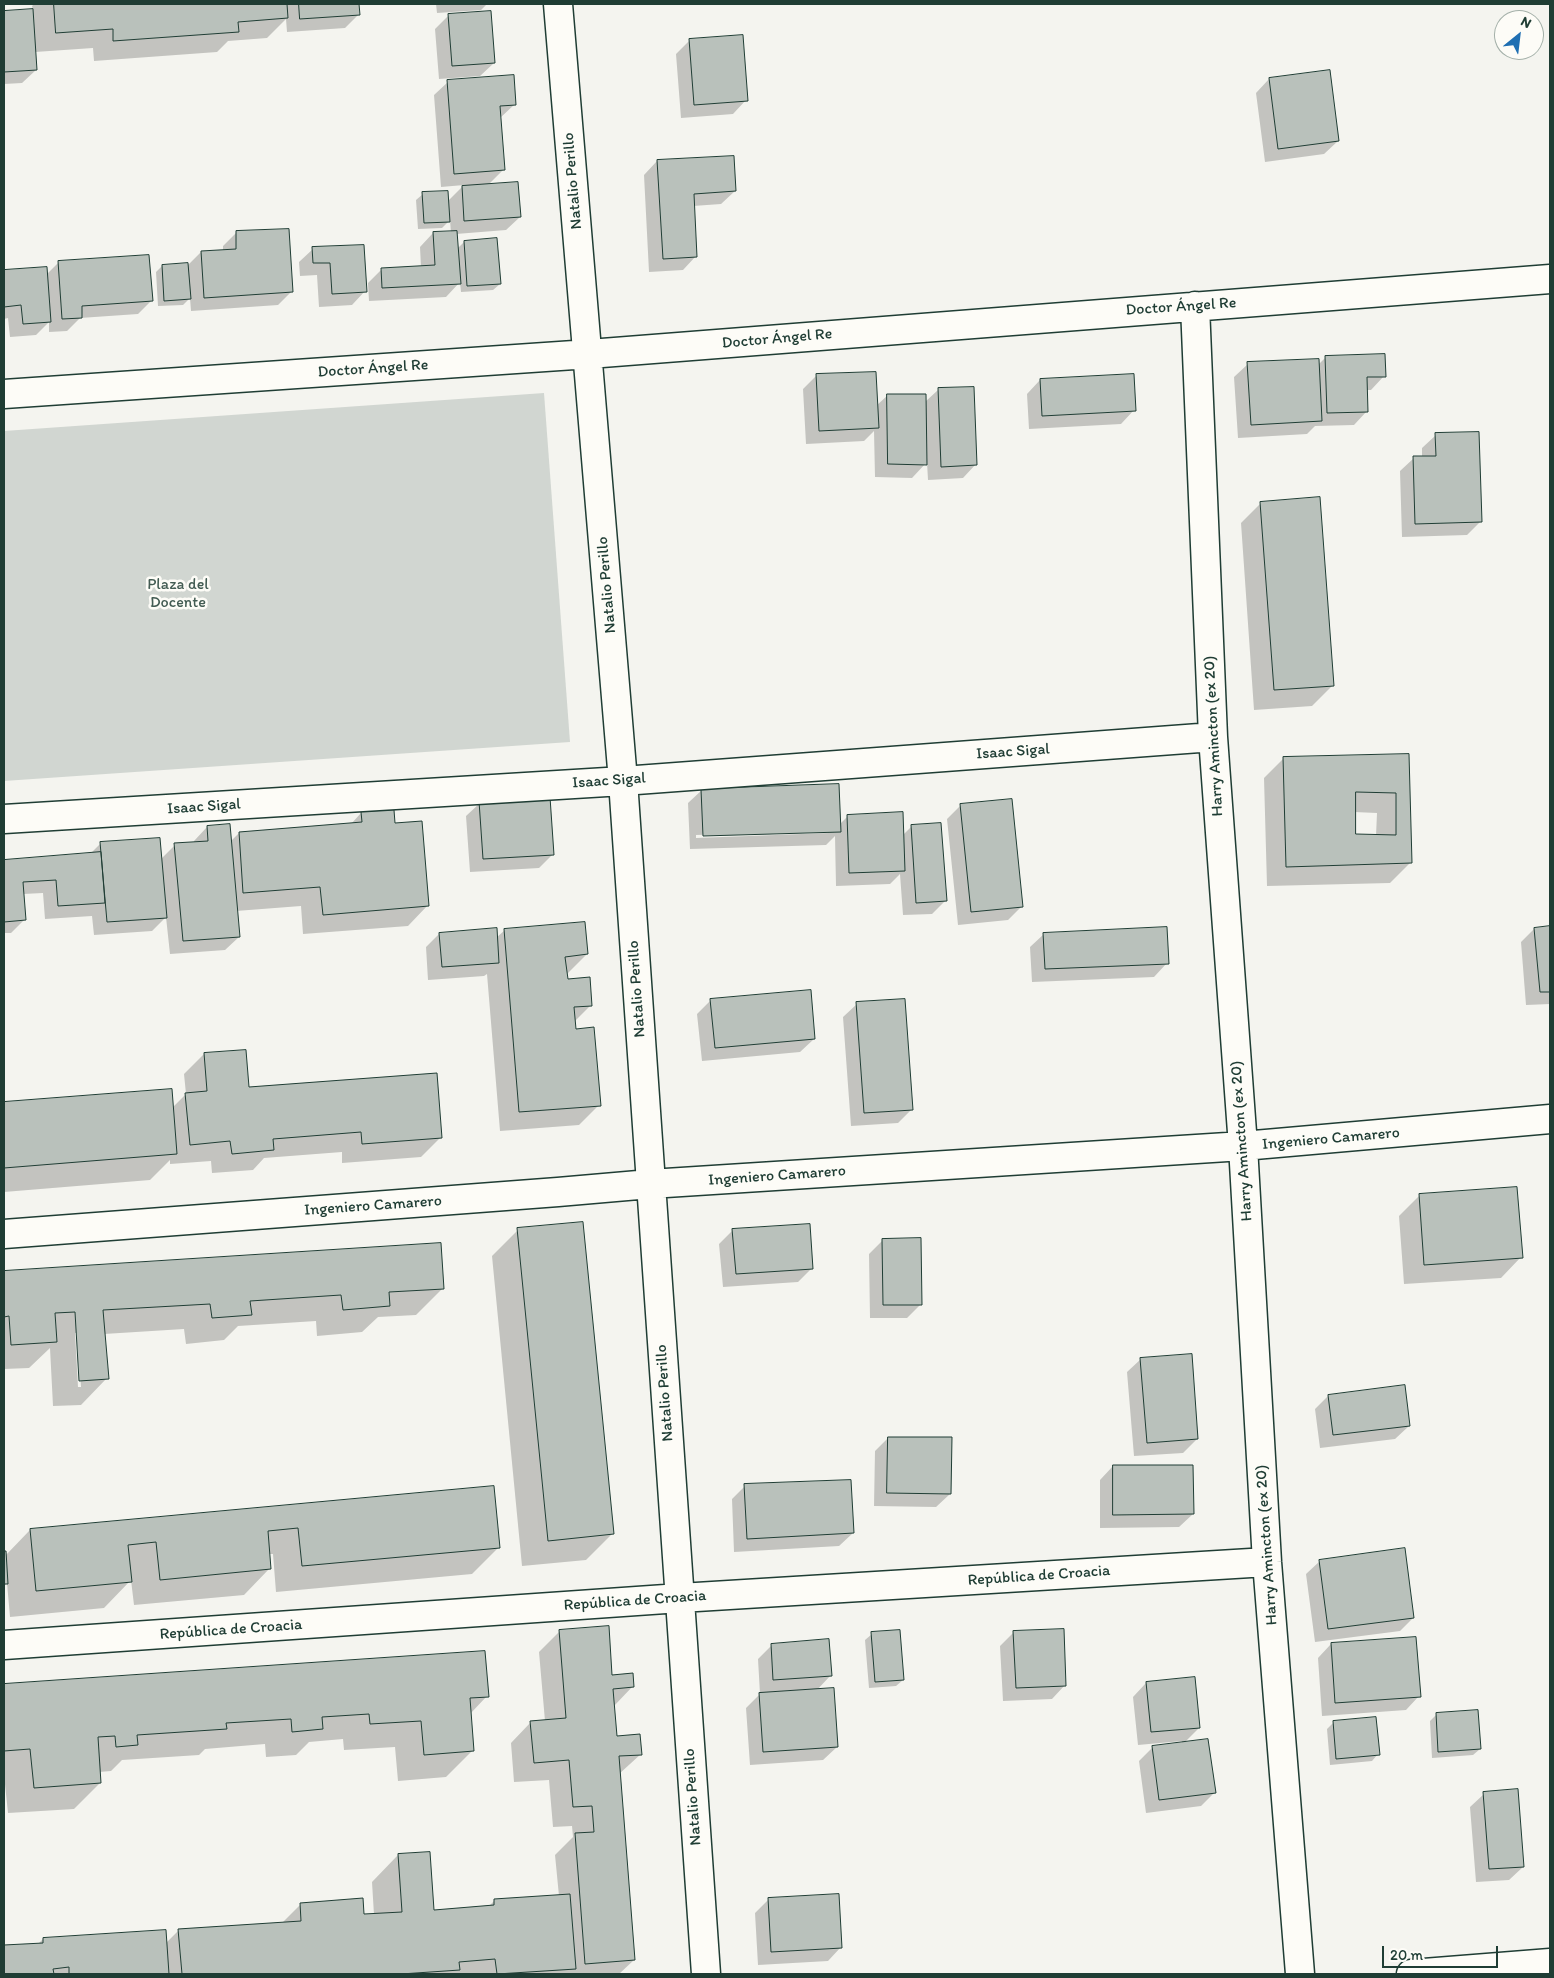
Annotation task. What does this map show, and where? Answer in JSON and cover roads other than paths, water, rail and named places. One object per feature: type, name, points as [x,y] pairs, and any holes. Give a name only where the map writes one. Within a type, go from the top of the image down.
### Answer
[{"type":"street","name":"Natalio Perillo","points":[[558,4],[589,354],[623,781],[706,1974]]},
{"type":"street","name":"Doctor Ángel Re","points":[[4,394],[589,354],[1550,279]]},
{"type":"street","name":"Harry Amincton (ex 20)","points":[[1195,306],[1213,737],[1243,1146],[1267,1562],[1300,1974]]},
{"type":"street","name":"Isaac Sigal","points":[[4,819],[623,781],[1213,737]]},
{"type":"street","name":"Ingeniero Camarero","points":[[4,1234],[650,1184],[1243,1146],[1550,1119]]},
{"type":"street","name":"República de Croacia","points":[[4,1646],[680,1598],[1267,1562]]},
{"type":"street","points":[[1411,1974],[1550,1963]]},
{"type":"park label","name":"Plaza del Docente","points":[[178,594]]}]
